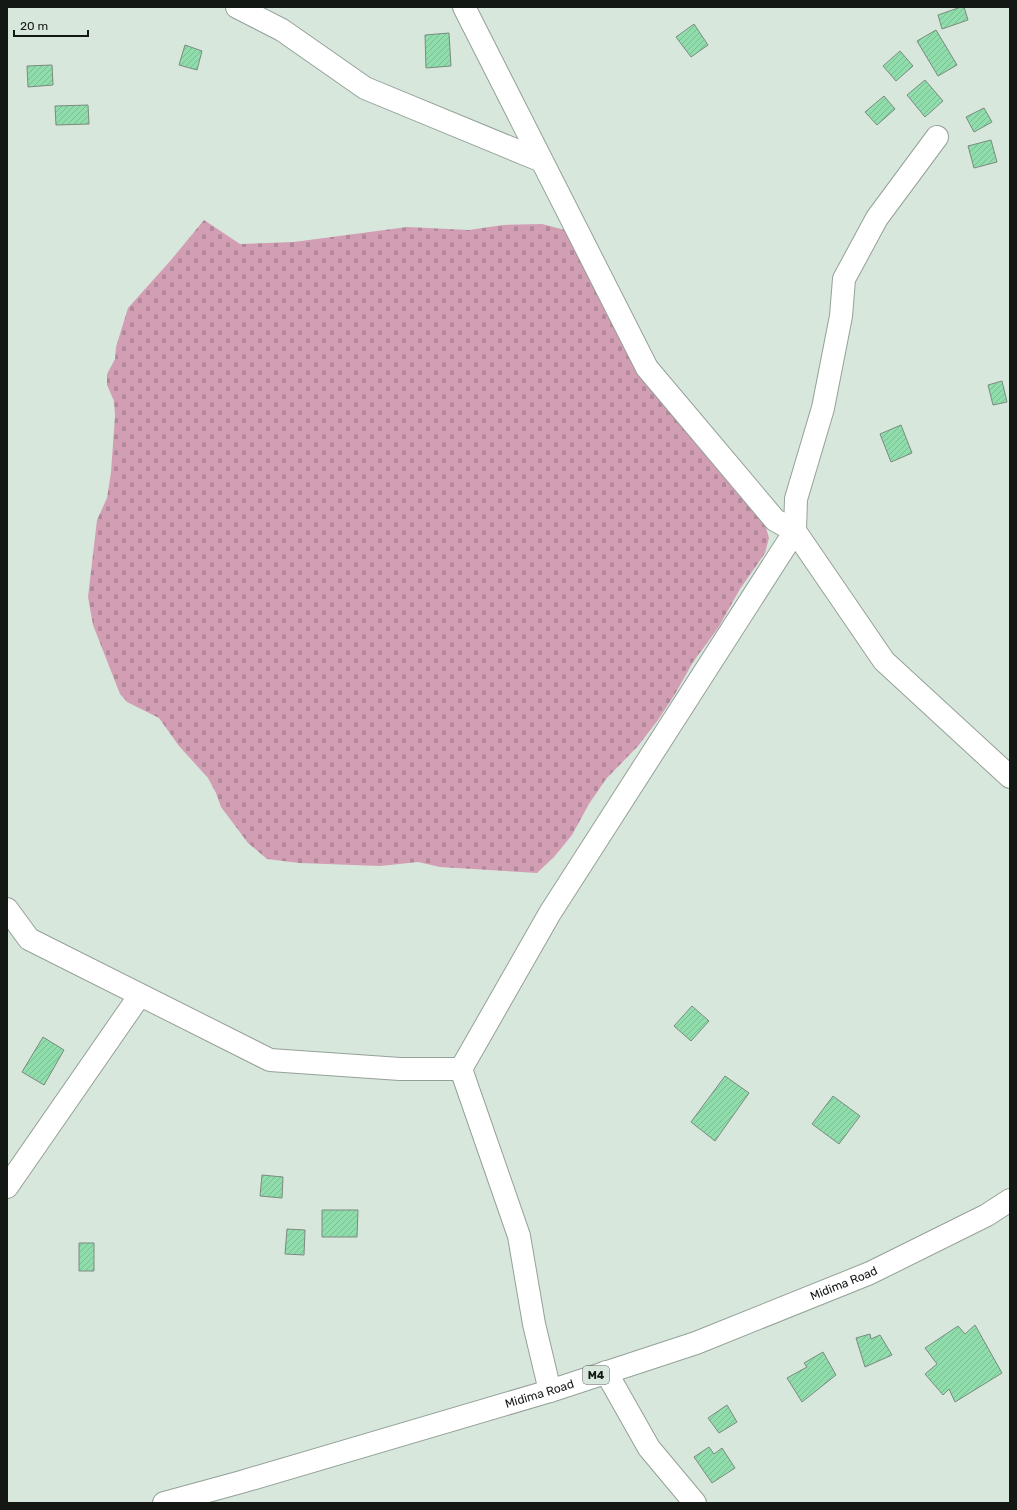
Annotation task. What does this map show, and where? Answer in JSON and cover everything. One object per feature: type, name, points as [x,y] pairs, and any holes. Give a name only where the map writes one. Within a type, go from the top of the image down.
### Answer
[{"type":"street","points":[[237,7],[282,30],[365,88],[542,161]]},
{"type":"street","points":[[464,7],[646,368],[775,520],[795,531],[884,661],[1010,777]]},
{"type":"street","points":[[550,1391],[534,1324],[519,1236],[461,1069],[550,913],[795,531],[796,499],[823,408],[841,316],[844,279],[877,218],[937,137]]},
{"type":"street","points":[[7,909],[29,939],[270,1060],[400,1070],[461,1069]]},
{"type":"street","points":[[7,1187],[140,995]]},
{"type":"street","name":"Midima Road","points":[[164,1503],[241,1482],[550,1391],[696,1343],[870,1274],[987,1215],[1010,1200]]},
{"type":"street","points":[[606,1372],[650,1448],[695,1503]]},
{"type":"green space","points":[[204,220],[240,244],[294,242],[407,227],[469,230],[503,225],[542,224],[565,230],[763,517],[769,538],[765,553],[740,589],[718,628],[693,662],[658,720],[638,746],[606,779],[589,804],[572,835],[554,857],[537,873],[440,867],[418,862],[380,866],[299,863],[267,859],[248,843],[221,807],[208,778],[179,746],[159,718],[127,702],[120,694],[93,625],[88,597],[97,520],[107,498],[111,472],[115,416],[114,401],[107,385],[107,374],[115,359],[116,347],[128,308]]},
{"type":"building","points":[[964,7],[968,20],[942,29],[938,15]]},
{"type":"building","points":[[694,24],[708,45],[691,57],[676,37]]},
{"type":"building","points":[[936,30],[957,65],[938,76],[917,41]]},
{"type":"building","points":[[449,33],[451,66],[426,68],[425,35]]},
{"type":"building","points":[[185,45],[202,51],[197,70],[179,65]]},
{"type":"building","points":[[900,51],[913,66],[896,81],[883,66]]},
{"type":"building","points":[[52,65],[53,85],[28,87],[27,66]]},
{"type":"building","points":[[925,80],[943,101],[925,117],[907,95]]},
{"type":"building","points":[[884,96],[895,109],[877,125],[865,112]]},
{"type":"building","points":[[88,105],[89,124],[56,125],[55,106]]},
{"type":"building","points":[[984,108],[992,122],[974,132],[966,117]]},
{"type":"building","points":[[991,140],[997,162],[974,168],[968,146]]},
{"type":"building","points":[[1002,381],[1007,402],[993,405],[988,385]]},
{"type":"building","points":[[901,425],[912,453],[891,462],[880,434]]},
{"type":"building","points":[[692,1006],[709,1021],[691,1041],[674,1026]]},
{"type":"building","points":[[43,1037],[64,1050],[44,1085],[22,1072]]},
{"type":"building","points":[[725,1076],[749,1093],[715,1141],[691,1122]]},
{"type":"building","points":[[833,1096],[860,1116],[839,1144],[812,1124]]},
{"type":"building","points":[[262,1175],[283,1177],[282,1198],[260,1196]]},
{"type":"building","points":[[322,1210],[358,1210],[357,1237],[322,1237]]},
{"type":"building","points":[[287,1229],[305,1230],[304,1255],[285,1254]]},
{"type":"building","points":[[79,1243],[94,1243],[94,1271],[79,1271]]},
{"type":"building","points":[[975,1325],[1002,1373],[955,1402],[949,1389],[943,1395],[925,1374],[937,1364],[925,1348],[958,1326],[965,1334]]},
{"type":"building","points":[[870,1334],[871,1339],[880,1335],[892,1355],[865,1367],[856,1338]]},
{"type":"building","points":[[823,1352],[836,1375],[802,1402],[787,1378],[807,1367],[804,1363]]},
{"type":"building","points":[[727,1405],[737,1422],[719,1433],[708,1418]]},
{"type":"building","points":[[709,1447],[714,1454],[722,1448],[735,1468],[712,1483],[694,1457]]}]
